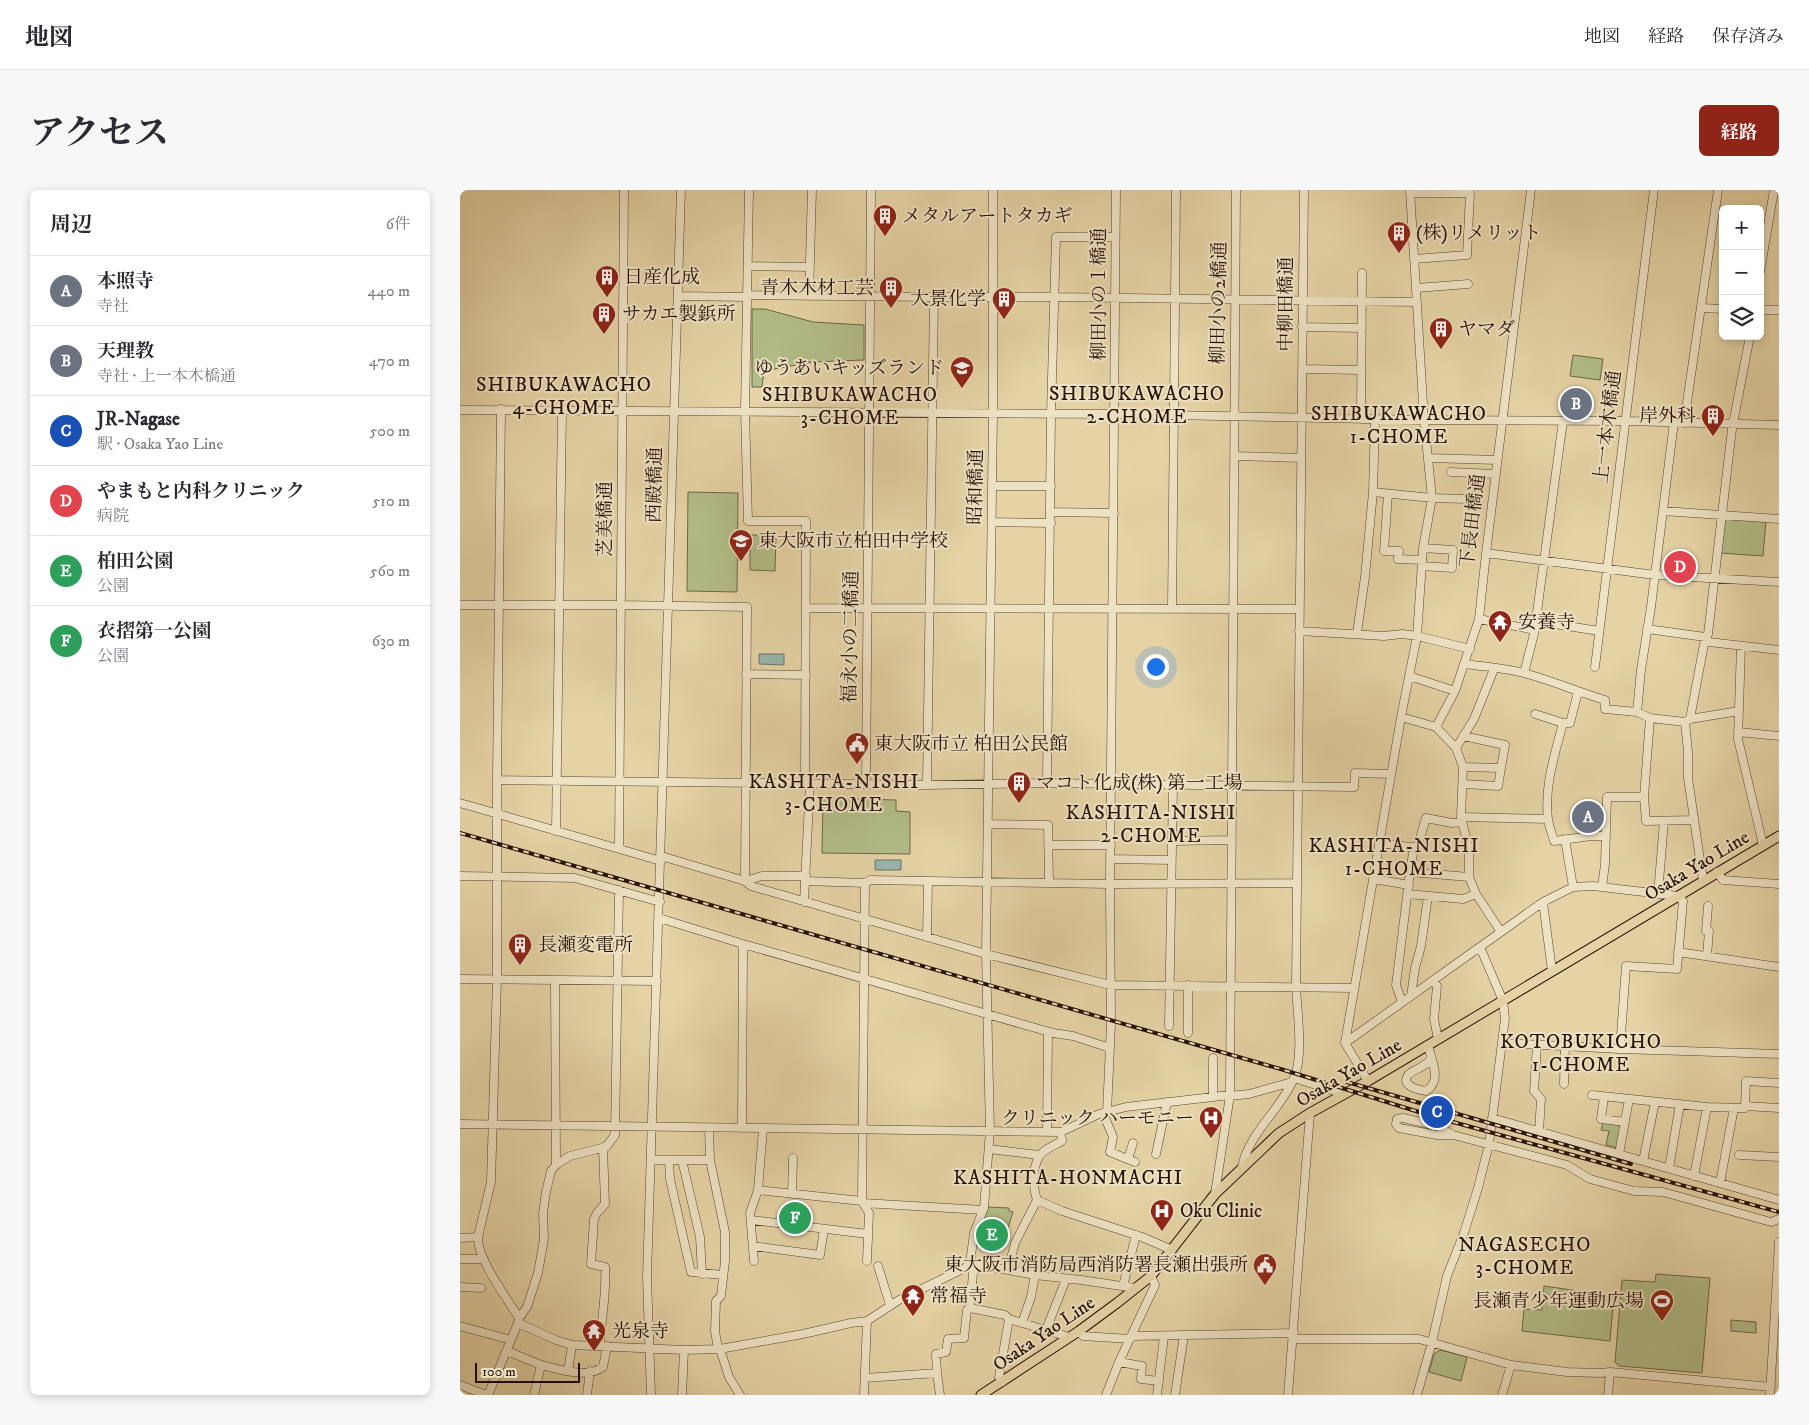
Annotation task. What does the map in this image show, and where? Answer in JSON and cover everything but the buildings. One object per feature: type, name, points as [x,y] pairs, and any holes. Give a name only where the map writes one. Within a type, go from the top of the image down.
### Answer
[{"type":"main road","name":"Osaka Yao Line","points":[[981,1395],[1079,1331],[1151,1276],[1215,1194],[1279,1133],[1703,880],[1777,838]]},
{"type":"street","name":"芝美橋通","points":[[619,848],[624,190]]},
{"type":"street","name":"西殿橋通","points":[[651,1395],[647,1277],[658,981],[673,412],[681,190]]},
{"type":"street","points":[[749,190],[745,411],[748,521],[806,521],[807,783],[804,902]]},
{"type":"street","points":[[809,296],[812,190]]},
{"type":"street","name":"福永小の二橋通","points":[[866,784],[871,190]]},
{"type":"street","name":"昭和橋通","points":[[937,1373],[936,1354],[946,1352],[948,1339],[964,1338],[967,1310],[970,1308],[974,1233],[984,1210],[990,1131],[986,954],[993,413],[993,190]]},
{"type":"street","name":"柳田小の１橋通","points":[[1105,1112],[1110,1048],[1116,190]]},
{"type":"street","points":[[1172,609],[1176,190]]},
{"type":"street","name":"柳田小の2橋通","points":[[1215,1194],[1230,1096],[1236,190]]},
{"type":"street","name":"中柳田橋通","points":[[1293,1080],[1299,1063],[1296,986],[1304,190]]},
{"type":"street","points":[[1684,423],[1718,190]]},
{"type":"street","points":[[1764,250],[1774,190]]},
{"type":"street","name":"下長田橋通","points":[[1436,727],[1455,691],[1479,619],[1495,474],[1531,191]]},
{"type":"street","name":"上一本木橋通","points":[[1595,667],[1654,191]]},
{"type":"street","points":[[1368,1081],[1345,1043],[1400,717],[1417,636],[1423,548],[1432,498],[1424,420],[1417,302],[1414,259],[1410,192],[1470,193],[1467,255],[1414,259]]},
{"type":"street","points":[[1764,214],[1770,215]]},
{"type":"street","points":[[1047,784],[1056,237],[1115,237]]},
{"type":"street","points":[[748,266],[810,267]]},
{"type":"street","points":[[1361,419],[1362,273]]},
{"type":"street","points":[[1416,288],[1468,284]]},
{"type":"street","points":[[678,297],[993,296],[1417,302]]},
{"type":"street","points":[[927,785],[934,297]]},
{"type":"street","points":[[1701,308],[1719,309]]},
{"type":"street","points":[[1764,310],[1779,310]]},
{"type":"street","points":[[1302,328],[1362,328]]},
{"type":"street","points":[[1703,880],[1688,778],[1687,720],[1706,640],[1733,425],[1749,340]]},
{"type":"street","points":[[1302,370],[1361,370]]},
{"type":"street","points":[[460,410],[1052,413],[1375,420],[1626,421],[1779,425]]},
{"type":"street","points":[[501,410],[497,979],[491,1182],[478,1237],[478,1246],[483,1259],[518,1321],[556,1340],[572,1345],[684,1350],[719,1349],[867,1321],[898,1300],[965,1268],[972,1262],[1034,1275],[1135,1288]]},
{"type":"street","points":[[556,831],[562,410]]},
{"type":"street","points":[[1357,633],[1365,577],[1373,492],[1375,420]]},
{"type":"street","points":[[1524,673],[1535,626],[1563,421]]},
{"type":"street","points":[[1637,712],[1674,422]]},
{"type":"street","points":[[1235,456],[1301,458]]},
{"type":"street","points":[[1428,458],[1497,460]]},
{"type":"street","points":[[1451,472],[1495,474]]},
{"type":"street","points":[[992,486],[1051,486]]},
{"type":"street","points":[[1373,492],[1432,498],[1466,499]]},
{"type":"street","points":[[1388,494],[1384,551],[1399,551],[1398,558],[1452,568],[1453,550],[1423,548]]},
{"type":"street","points":[[1663,511],[1779,519]]},
{"type":"street","points":[[1051,512],[1114,513]]},
{"type":"street","points":[[992,522],[1051,523]]},
{"type":"street","points":[[1486,553],[1655,575],[1779,582]]},
{"type":"street","points":[[460,605],[747,607],[744,782],[745,881]]},
{"type":"street","points":[[806,608],[1299,609]]},
{"type":"street","points":[[1479,619],[1599,631]]},
{"type":"street","points":[[1647,629],[1705,637],[1709,642],[1779,650]]},
{"type":"street","points":[[1299,631],[1384,636],[1402,634],[1470,649]]},
{"type":"street","points":[[1741,646],[1738,739],[1763,845]]},
{"type":"street","points":[[1465,664],[1524,673],[1605,700],[1605,709],[1637,712],[1650,718],[1687,720],[1739,711]]},
{"type":"street","points":[[1456,748],[1484,697],[1494,669]]},
{"type":"street","points":[[746,674],[806,675]]},
{"type":"street","points":[[1409,676],[1455,691]]},
{"type":"street","points":[[1535,714],[1563,723],[1570,722],[1578,692]]},
{"type":"street","points":[[1400,717],[1436,727],[1456,748],[1464,767],[1462,820],[1469,850],[1469,876],[1476,894],[1502,932]]},
{"type":"street","points":[[1650,718],[1644,797],[1646,821],[1694,820]]},
{"type":"street","points":[[1563,723],[1548,790],[1548,819],[1554,841],[1605,836]]},
{"type":"street","points":[[1738,732],[1779,736]]},
{"type":"street","points":[[1463,784],[1498,786],[1505,746],[1464,736]]},
{"type":"street","points":[[1464,767],[1500,768]]},
{"type":"street","points":[[497,780],[1354,787],[1356,773],[1391,774]]},
{"type":"street","points":[[1169,1026],[1173,785]]},
{"type":"street","points":[[1602,887],[1605,864],[1607,797],[1644,797]]},
{"type":"street","points":[[460,803],[497,815],[745,881],[751,886],[986,954],[1110,985],[1354,988]]},
{"type":"street","points":[[1402,1002],[1396,985],[1410,872],[1414,848],[1417,848],[1426,818],[1452,823],[1462,820],[1548,819]]},
{"type":"street","points":[[1658,894],[1664,821]]},
{"type":"street","points":[[988,824],[1048,825],[1048,883]]},
{"type":"street","points":[[1566,839],[1573,887]]},
{"type":"street","points":[[1172,841],[1232,840]]},
{"type":"street","points":[[1379,843],[1414,848]]},
{"type":"street","points":[[1049,845],[1111,845]]},
{"type":"street","points":[[1110,859],[1171,860]]},
{"type":"street","points":[[1410,872],[1469,876]]},
{"type":"street","points":[[1717,872],[1723,880],[1779,884]]},
{"type":"street","points":[[460,876],[574,878],[660,902]]},
{"type":"street","points":[[745,881],[762,876],[865,883],[870,880],[1110,884],[1297,884]]},
{"type":"street","points":[[1374,879],[1428,896],[1463,899],[1476,894]]},
{"type":"street","points":[[926,937],[928,881]]},
{"type":"street","points":[[865,883],[862,1202],[869,1212],[867,1261]]},
{"type":"street","points":[[1345,1043],[1543,902],[1573,887],[1602,887],[1678,896],[1683,901],[1677,969],[1626,966],[1620,1049]]},
{"type":"street","points":[[460,1386],[487,1395],[518,1321],[527,1307],[538,1273],[544,1239],[543,1213],[551,1171],[556,1165],[570,1156],[606,1147],[615,1135],[619,890]]},
{"type":"street","points":[[1411,996],[1428,896]]},
{"type":"street","points":[[1543,902],[1552,971]]},
{"type":"street","points":[[1706,956],[1709,932],[1706,931],[1708,906]]},
{"type":"street","points":[[659,918],[864,979],[1048,1032],[1073,1036],[1110,1048]]},
{"type":"street","points":[[742,1128],[743,944]]},
{"type":"street","points":[[1417,1395],[1432,1342],[1447,1276],[1464,1233],[1489,1144],[1505,1019],[1503,1001],[1480,947]]},
{"type":"street","points":[[1678,952],[1779,967]]},
{"type":"street","points":[[460,979],[658,981]]},
{"type":"street","points":[[555,980],[556,1165]]},
{"type":"street","points":[[1433,980],[1437,986],[1434,1019],[1438,1039]]},
{"type":"street","points":[[1188,985],[1188,1033]]},
{"type":"street","points":[[1047,1132],[1048,1032]]},
{"type":"street","points":[[1503,1043],[1779,1054]]},
{"type":"street","points":[[1428,1045],[1435,1072],[1432,1085],[1426,1090],[1410,1086],[1406,1083],[1408,1075],[1424,1066],[1431,1059]]},
{"type":"street","points":[[1537,1045],[1534,1091],[1542,1098],[1539,1132]]},
{"type":"street","points":[[1564,1084],[1565,1046]]},
{"type":"street","points":[[1213,1058],[1213,1097]]},
{"type":"street","points":[[460,1124],[1061,1132],[1105,1112],[1126,1107],[1250,1094],[1293,1080],[1344,1094]]},
{"type":"street","points":[[1242,1167],[1252,1140],[1293,1080]]},
{"type":"street","points":[[1745,1106],[1746,1081],[1779,1083]]},
{"type":"street","points":[[1592,1095],[1707,1107],[1745,1108],[1745,1106],[1779,1108]]},
{"type":"street","points":[[1604,1096],[1601,1119],[1625,1122]]},
{"type":"street","points":[[1619,1154],[1629,1099]]},
{"type":"street","points":[[1156,1154],[1167,1102]]},
{"type":"street","points":[[1643,1161],[1655,1102]]},
{"type":"street","points":[[1669,1168],[1680,1104]]},
{"type":"street","points":[[1694,1176],[1707,1107]]},
{"type":"street","points":[[1720,1183],[1734,1108]]},
{"type":"street","points":[[1105,1112],[1113,1137],[1110,1152],[1131,1161],[1133,1143]]},
{"type":"street","points":[[1288,1395],[1310,1113]]},
{"type":"street","points":[[1453,1135],[1438,1126],[1402,1118],[1397,1119],[1396,1124],[1399,1128],[1437,1135],[1453,1135],[1489,1144],[1567,1165],[1590,1179],[1634,1191],[1663,1192],[1771,1222],[1779,1219]]},
{"type":"street","points":[[1492,1118],[1779,1200]]},
{"type":"street","points":[[710,1128],[710,1160],[724,1232],[724,1275],[721,1296],[716,1301],[715,1331],[729,1377],[740,1395]]},
{"type":"street","points":[[754,1261],[750,1213],[758,1190],[763,1129]]},
{"type":"street","points":[[989,1149],[1039,1155],[1062,1141],[1061,1132]]},
{"type":"street","points":[[1252,1140],[1263,1148]]},
{"type":"street","points":[[506,1351],[541,1365],[568,1371],[599,1370],[603,1367],[604,1346],[601,1321],[606,1279],[605,1267],[591,1264],[594,1219],[605,1204],[603,1147]]},
{"type":"street","points":[[1008,1270],[1016,1243],[1037,1200],[1034,1182],[1039,1155]]},
{"type":"street","points":[[1739,1155],[1779,1157]]},
{"type":"street","points":[[792,1194],[793,1158]]},
{"type":"street","points":[[652,1160],[710,1160]]},
{"type":"street","points":[[669,1160],[670,1179],[691,1272],[724,1275]]},
{"type":"street","points":[[682,1160],[700,1237],[702,1274]]},
{"type":"street","points":[[758,1190],[862,1202],[984,1210]]},
{"type":"street","points":[[1037,1200],[1062,1211],[1136,1235],[1172,1250]]},
{"type":"street","points":[[751,1220],[868,1234]]},
{"type":"street","points":[[753,1246],[820,1254],[824,1228]]},
{"type":"street","points":[[1123,1286],[1136,1235]]},
{"type":"street","points":[[460,1238],[478,1237]]},
{"type":"street","points":[[1079,1331],[1083,1336],[1184,1335],[1419,1339],[1511,1364],[1567,1372],[1610,1372],[1773,1391],[1777,1329],[1779,1242]]},
{"type":"street","points":[[460,1260],[483,1259]]},
{"type":"street","points":[[878,1266],[890,1305]]},
{"type":"street","points":[[1022,1323],[1031,1297],[1034,1275]]},
{"type":"street","points":[[1106,1395],[1155,1284],[1151,1276]]},
{"type":"street","points":[[1046,1330],[1066,1278]]},
{"type":"street","points":[[460,1287],[481,1288]]},
{"type":"street","points":[[970,1308],[1005,1315],[1009,1319],[1069,1337]]},
{"type":"street","points":[[1002,1382],[999,1377],[1009,1319]]},
{"type":"street","points":[[864,1395],[867,1321]]},
{"type":"street","points":[[460,1326],[511,1340]]},
{"type":"street","points":[[1175,1395],[1184,1335]]},
{"type":"street","points":[[1157,1395],[1164,1336]]},
{"type":"street","points":[[568,1371],[572,1345]]},
{"type":"street","points":[[682,1395],[684,1350]]},
{"type":"street","points":[[1119,1362],[1142,1366],[1141,1379],[1158,1381]]},
{"type":"street","points":[[1502,1395],[1511,1364]]},
{"type":"street","points":[[534,1395],[541,1365]]},
{"type":"street","points":[[587,1395],[590,1371]]},
{"type":"street","points":[[1608,1395],[1610,1372]]},
{"type":"street","points":[[865,1378],[937,1373],[940,1395]]},
{"type":"green space","points":[[752,309],[765,309],[813,322],[864,325],[864,360],[812,362],[764,371],[762,387],[752,387]]},
{"type":"green space","points":[[1573,355],[1603,359],[1600,380],[1570,376]]},
{"type":"green space","points":[[688,492],[738,493],[737,592],[687,591]]},
{"type":"green space","points":[[1728,518],[1766,521],[1763,556],[1720,553],[1723,520]]},
{"type":"green space","points":[[750,535],[776,535],[775,571],[750,570]]},
{"type":"green space","points":[[823,798],[896,800],[896,811],[910,812],[910,854],[822,853]]},
{"type":"green space","points":[[1603,1123],[1620,1125],[1618,1148],[1606,1145],[1609,1131],[1601,1130]]},
{"type":"green space","points":[[988,1207],[1009,1208],[1009,1211],[1013,1212],[1001,1250],[975,1245]]},
{"type":"green space","name":"長瀬青少年運動広場","points":[[1656,1274],[1710,1278],[1702,1373],[1619,1366],[1615,1362],[1622,1280],[1655,1282]]},
{"type":"green space","points":[[1544,1286],[1614,1296],[1610,1341],[1522,1331],[1524,1309],[1542,1310]]},
{"type":"green space","points":[[1731,1320],[1756,1322],[1756,1333],[1731,1331]]},
{"type":"green space","points":[[1440,1350],[1467,1357],[1461,1381],[1429,1372],[1434,1354]]},
{"type":"water","points":[[759,654],[784,654],[784,665],[759,664]]},
{"type":"water","points":[[875,860],[901,860],[901,870],[875,870]]},
{"type":"railway","points":[[460,833],[1284,1070],[1435,1117],[1779,1212]]},
{"type":"railway","points":[[1347,1082],[1631,1164]]},
{"type":"place","name":"メタルアートタカギ","points":[[885,237]]},
{"type":"place","name":"(株)リメリット","points":[[1399,254]]},
{"type":"place","name":"日産化成","points":[[607,298]]},
{"type":"place","name":"青木木材工芸","points":[[891,309]]},
{"type":"place","name":"大景化学","points":[[1004,320]]},
{"type":"place","name":"サカエ製鋲所","points":[[604,335]]},
{"type":"place","name":"ヤマダ","points":[[1441,350]]},
{"type":"place","name":"ゆうあいキッズランド","points":[[962,389]]},
{"type":"place","name":"天理教","points":[[1576,404]]},
{"type":"place","name":"岸外科","points":[[1713,437]]},
{"type":"place","name":"東大阪市立柏田中学校","points":[[741,562]]},
{"type":"place","name":"やまもと内科クリニック","points":[[1680,567]]},
{"type":"place","name":"安養寺","points":[[1500,643]]},
{"type":"place","name":"東大阪市立 柏田公民館","points":[[857,765]]},
{"type":"place","name":"マコト化成(株) 第一工場","points":[[1019,804]]},
{"type":"place","name":"本照寺","points":[[1588,817]]},
{"type":"place","name":"長瀬変電所","points":[[520,966]]},
{"type":"place","name":"JR-Nagase","points":[[1437,1112]]},
{"type":"place","name":"クリニック ハーモニー","points":[[1211,1139]]},
{"type":"place","name":"衣摺第一公園","points":[[795,1218]]},
{"type":"place","name":"Oku Clinic","points":[[1162,1232]]},
{"type":"place","name":"柏田公園","points":[[992,1235]]},
{"type":"place","name":"東大阪市消防局西消防署長瀬出張所","points":[[1265,1286]]},
{"type":"place","name":"常福寺","points":[[913,1317]]},
{"type":"place","name":"長瀬青少年運動広場","points":[[1662,1322]]},
{"type":"place","name":"光泉寺","points":[[594,1352]]},
{"type":"district","name":"SHIBUKAWACHO 4-CHOME","points":[[564,396]]},
{"type":"district","name":"SHIBUKAWACHO 3-CHOME","points":[[850,406]]},
{"type":"district","name":"SHIBUKAWACHO 2-CHOME","points":[[1137,406]]},
{"type":"district","name":"SHIBUKAWACHO 1-CHOME","points":[[1399,426]]},
{"type":"district","name":"KASHITA-NISHI 3-CHOME","points":[[834,794]]},
{"type":"district","name":"KASHITA-NISHI 2-CHOME","points":[[1151,824]]},
{"type":"district","name":"KASHITA-NISHI 1-CHOME","points":[[1394,858]]},
{"type":"district","name":"KOTOBUKICHO 1-CHOME","points":[[1581,1054]]},
{"type":"district","name":"KASHITA-HONMACHI","points":[[1068,1178]]},
{"type":"district","name":"NAGASECHO 3-CHOME","points":[[1525,1256]]}]
